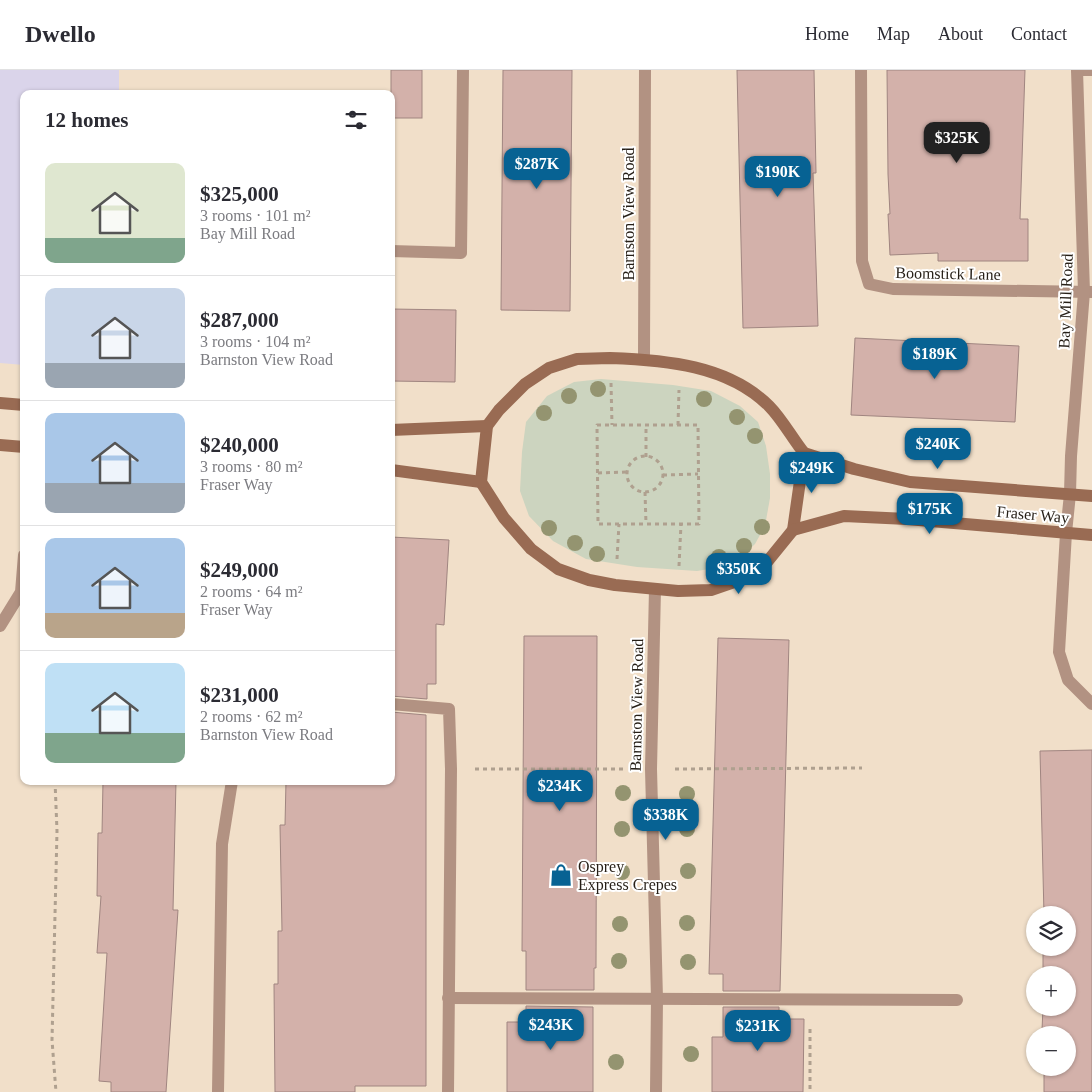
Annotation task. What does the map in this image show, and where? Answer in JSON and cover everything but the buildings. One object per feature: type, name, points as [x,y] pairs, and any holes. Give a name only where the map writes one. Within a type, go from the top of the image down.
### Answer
[{"type":"street","points":[[395,252],[461,253],[463,70]]},
{"type":"street","name":"Barnston View Road","points":[[644,359],[645,70]]},
{"type":"street","name":"Boomstick Lane","points":[[862,70],[862,261],[869,284],[893,290],[1088,292]]},
{"type":"street","points":[[1078,70],[1092,70]]},
{"type":"street","name":"Bay Mill Road","points":[[1078,70],[1088,292],[1071,456],[1059,652],[1068,680],[1092,704]]},
{"type":"street","points":[[577,359],[644,359],[679,363],[735,380],[770,407],[804,453],[793,530],[767,562],[740,580],[711,590],[678,591],[615,585],[589,580],[558,569],[531,549],[504,518],[482,482],[487,426],[525,384],[549,368],[577,359]]},
{"type":"street","points":[[0,403],[20,406]]},
{"type":"street","points":[[395,430],[487,426]]},
{"type":"street","points":[[0,445],[20,447]]},
{"type":"street","name":"Fraser Way","points":[[804,453],[854,469],[910,482],[1092,496]]},
{"type":"street","points":[[395,471],[482,482]]},
{"type":"street","name":"Fraser Way","points":[[793,530],[844,516],[907,519],[1092,535]]},
{"type":"street","name":"Barnston View Road","points":[[655,589],[651,769],[657,999],[656,1092]]},
{"type":"street","points":[[0,626],[20,594]]},
{"type":"street","points":[[395,704],[449,709],[451,769],[448,1092]]},
{"type":"street","points":[[218,1092],[222,844],[231,785]]},
{"type":"street","points":[[448,998],[957,1000]]},
{"type":"path","points":[[610,358],[612,426]]},
{"type":"path","points":[[678,425],[679,384]]},
{"type":"path","points":[[698,425],[698,524],[598,524],[597,426],[612,426],[698,425]]},
{"type":"path","points":[[646,426],[646,457]]},
{"type":"path","points":[[646,457],[655,459],[659,463],[663,475],[656,488],[645,492],[635,489],[630,484],[627,472],[633,462],[646,457]]},
{"type":"path","points":[[598,473],[627,472]]},
{"type":"path","points":[[663,475],[698,474]]},
{"type":"path","points":[[645,492],[646,524]]},
{"type":"path","points":[[616,564],[619,524]]},
{"type":"path","points":[[678,591],[681,524]]},
{"type":"path","points":[[55,785],[57,831],[52,1040],[56,1092]]},
{"type":"path","points":[[810,1029],[810,1092]]},
{"type":"shaded area","points":[[0,70],[119,70],[119,90],[20,90],[20,365],[0,363]]},
{"type":"green space","points":[[601,379],[673,385],[711,391],[740,406],[758,422],[766,446],[770,474],[770,498],[765,526],[755,544],[733,565],[697,571],[637,567],[586,559],[553,541],[529,516],[520,491],[526,422],[547,396],[574,382]]},
{"type":"place","name":"Osprey Express Crepes","points":[[561,875]]}]
